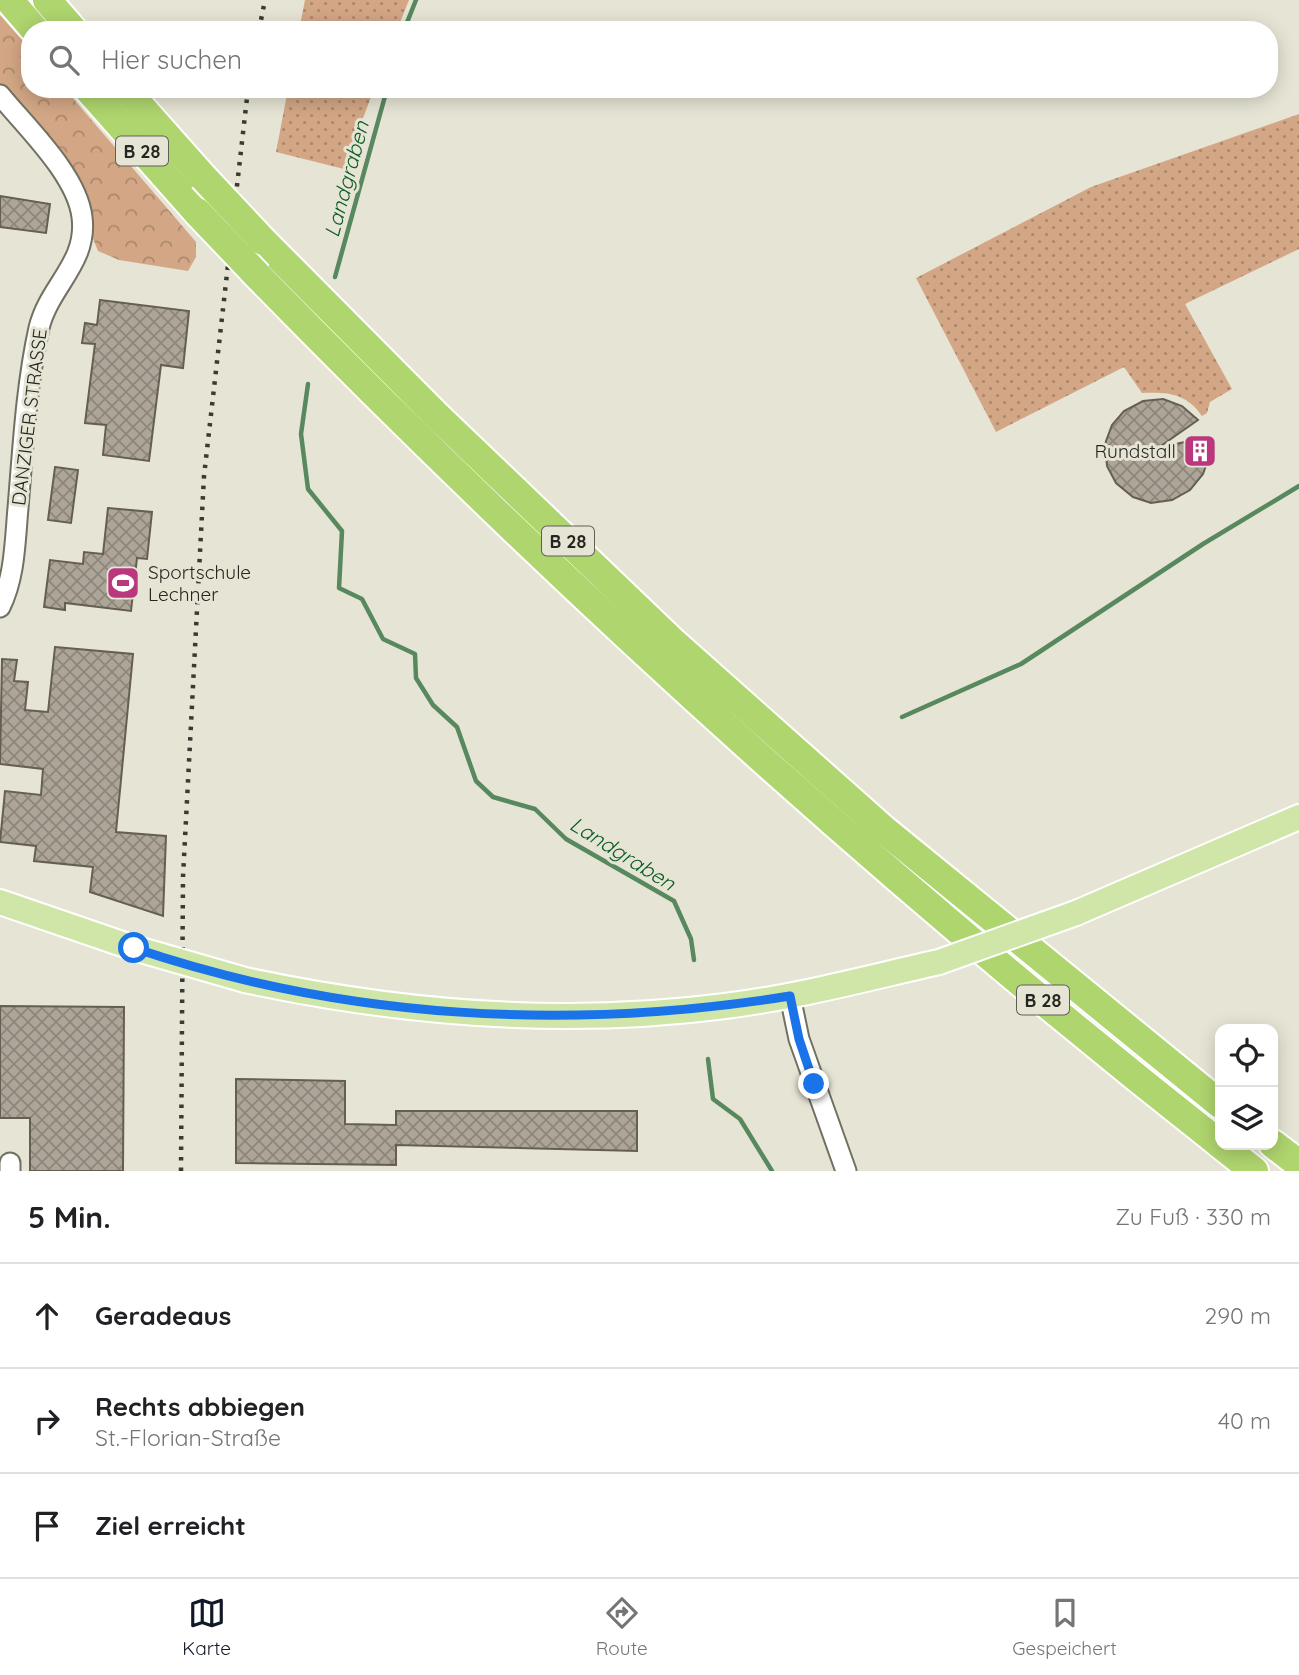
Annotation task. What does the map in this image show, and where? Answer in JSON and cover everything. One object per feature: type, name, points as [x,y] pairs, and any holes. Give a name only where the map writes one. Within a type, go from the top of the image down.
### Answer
[{"type":"highway","points":[[9,0],[27,21]]},
{"type":"highway","points":[[47,0],[65,21]]},
{"type":"highway","name":"B 28","points":[[96,98],[197,212],[419,440],[650,657],[868,852],[1084,1035],[1215,1139]]},
{"type":"highway","name":"B 28","points":[[133,98],[263,241],[437,416],[674,643],[883,829],[1215,1100]]},
{"type":"highway","points":[[1278,1148],[1299,1164]]},
{"type":"highway","name":"B 28","points":[[1228,1150],[1254,1171]]},
{"type":"main road","points":[[0,902],[134,948],[245,980],[361,1002],[498,1016],[611,1016],[725,1006],[790,996],[939,962],[1076,913],[1299,817]]},
{"type":"street","name":"DANZIGER STRASSE","points":[[0,95],[75,190],[82,217],[83,243],[74,266],[52,295],[39,329],[28,395],[12,572],[0,607]]},
{"type":"street","points":[[790,996],[799,1039],[846,1171]]},
{"type":"green space","points":[[305,0],[409,0],[401,21],[301,21]]},
{"type":"green space","points":[[0,15],[21,39],[21,98],[73,98],[196,242],[196,257],[188,271],[119,260],[98,251],[92,236],[89,211],[0,91]]},
{"type":"green space","points":[[286,98],[371,98],[344,169],[276,152]]},
{"type":"green space","points":[[1299,114],[1299,249],[1185,304],[1232,389],[1210,402],[1207,413],[1202,416],[1183,398],[1160,393],[1142,393],[1124,367],[996,432],[916,278],[1091,187]]},
{"type":"building","points":[[0,196],[50,204],[46,233],[0,227]]},
{"type":"building","points":[[100,300],[189,311],[183,368],[161,365],[149,461],[103,455],[106,425],[85,423],[95,344],[82,343],[85,323],[97,325]]},
{"type":"building","points":[[1163,399],[1182,406],[1198,420],[1158,448],[1207,437],[1209,457],[1203,474],[1190,490],[1172,500],[1151,503],[1133,497],[1116,483],[1107,466],[1105,444],[1112,425],[1124,411],[1143,401]]},
{"type":"building","points":[[55,467],[78,470],[71,523],[48,520]]},
{"type":"building","points":[[108,508],[152,512],[147,559],[137,558],[131,611],[65,603],[65,610],[44,607],[50,560],[83,564],[84,552],[103,554]]},
{"type":"building","points":[[55,647],[133,654],[116,832],[166,836],[163,916],[90,892],[93,867],[34,861],[36,846],[0,842],[5,791],[41,795],[43,769],[0,764],[2,659],[17,660],[14,681],[28,682],[25,710],[48,712]]},
{"type":"building","points":[[0,1006],[124,1007],[123,1171],[30,1171],[30,1118],[0,1118]]},
{"type":"building","points":[[236,1079],[345,1081],[345,1124],[396,1125],[396,1111],[637,1111],[637,1151],[396,1145],[396,1165],[236,1163]]},
{"type":"waterway","name":"Landgraben","points":[[408,21],[416,0]]},
{"type":"waterway","name":"Landgraben","points":[[335,277],[385,98]]},
{"type":"waterway","name":"Landgraben","points":[[308,384],[301,434],[308,489],[342,531],[339,588],[362,599],[383,639],[415,654],[416,678],[433,705],[457,727],[476,781],[493,797],[535,809],[566,839],[674,901],[691,939],[694,960]]},
{"type":"waterway","points":[[902,717],[1021,664],[1203,544],[1299,486]]},
{"type":"waterway","name":"Landgraben","points":[[708,1059],[713,1099],[740,1119],[772,1171]]},
{"type":"railway","points":[[261,21],[265,0]]},
{"type":"railway","points":[[181,1171],[183,877],[204,476],[247,98]]},
{"type":"place","name":"Rundstall","points":[[1200,451]]},
{"type":"place","name":"Sportschule Lechner","points":[[123,583]]},
{"type":"route","points":[[134,948],[178,963],[305,993],[428,1011],[498,1016],[611,1016],[725,1006],[790,996],[799,1039],[814,1084]]}]
